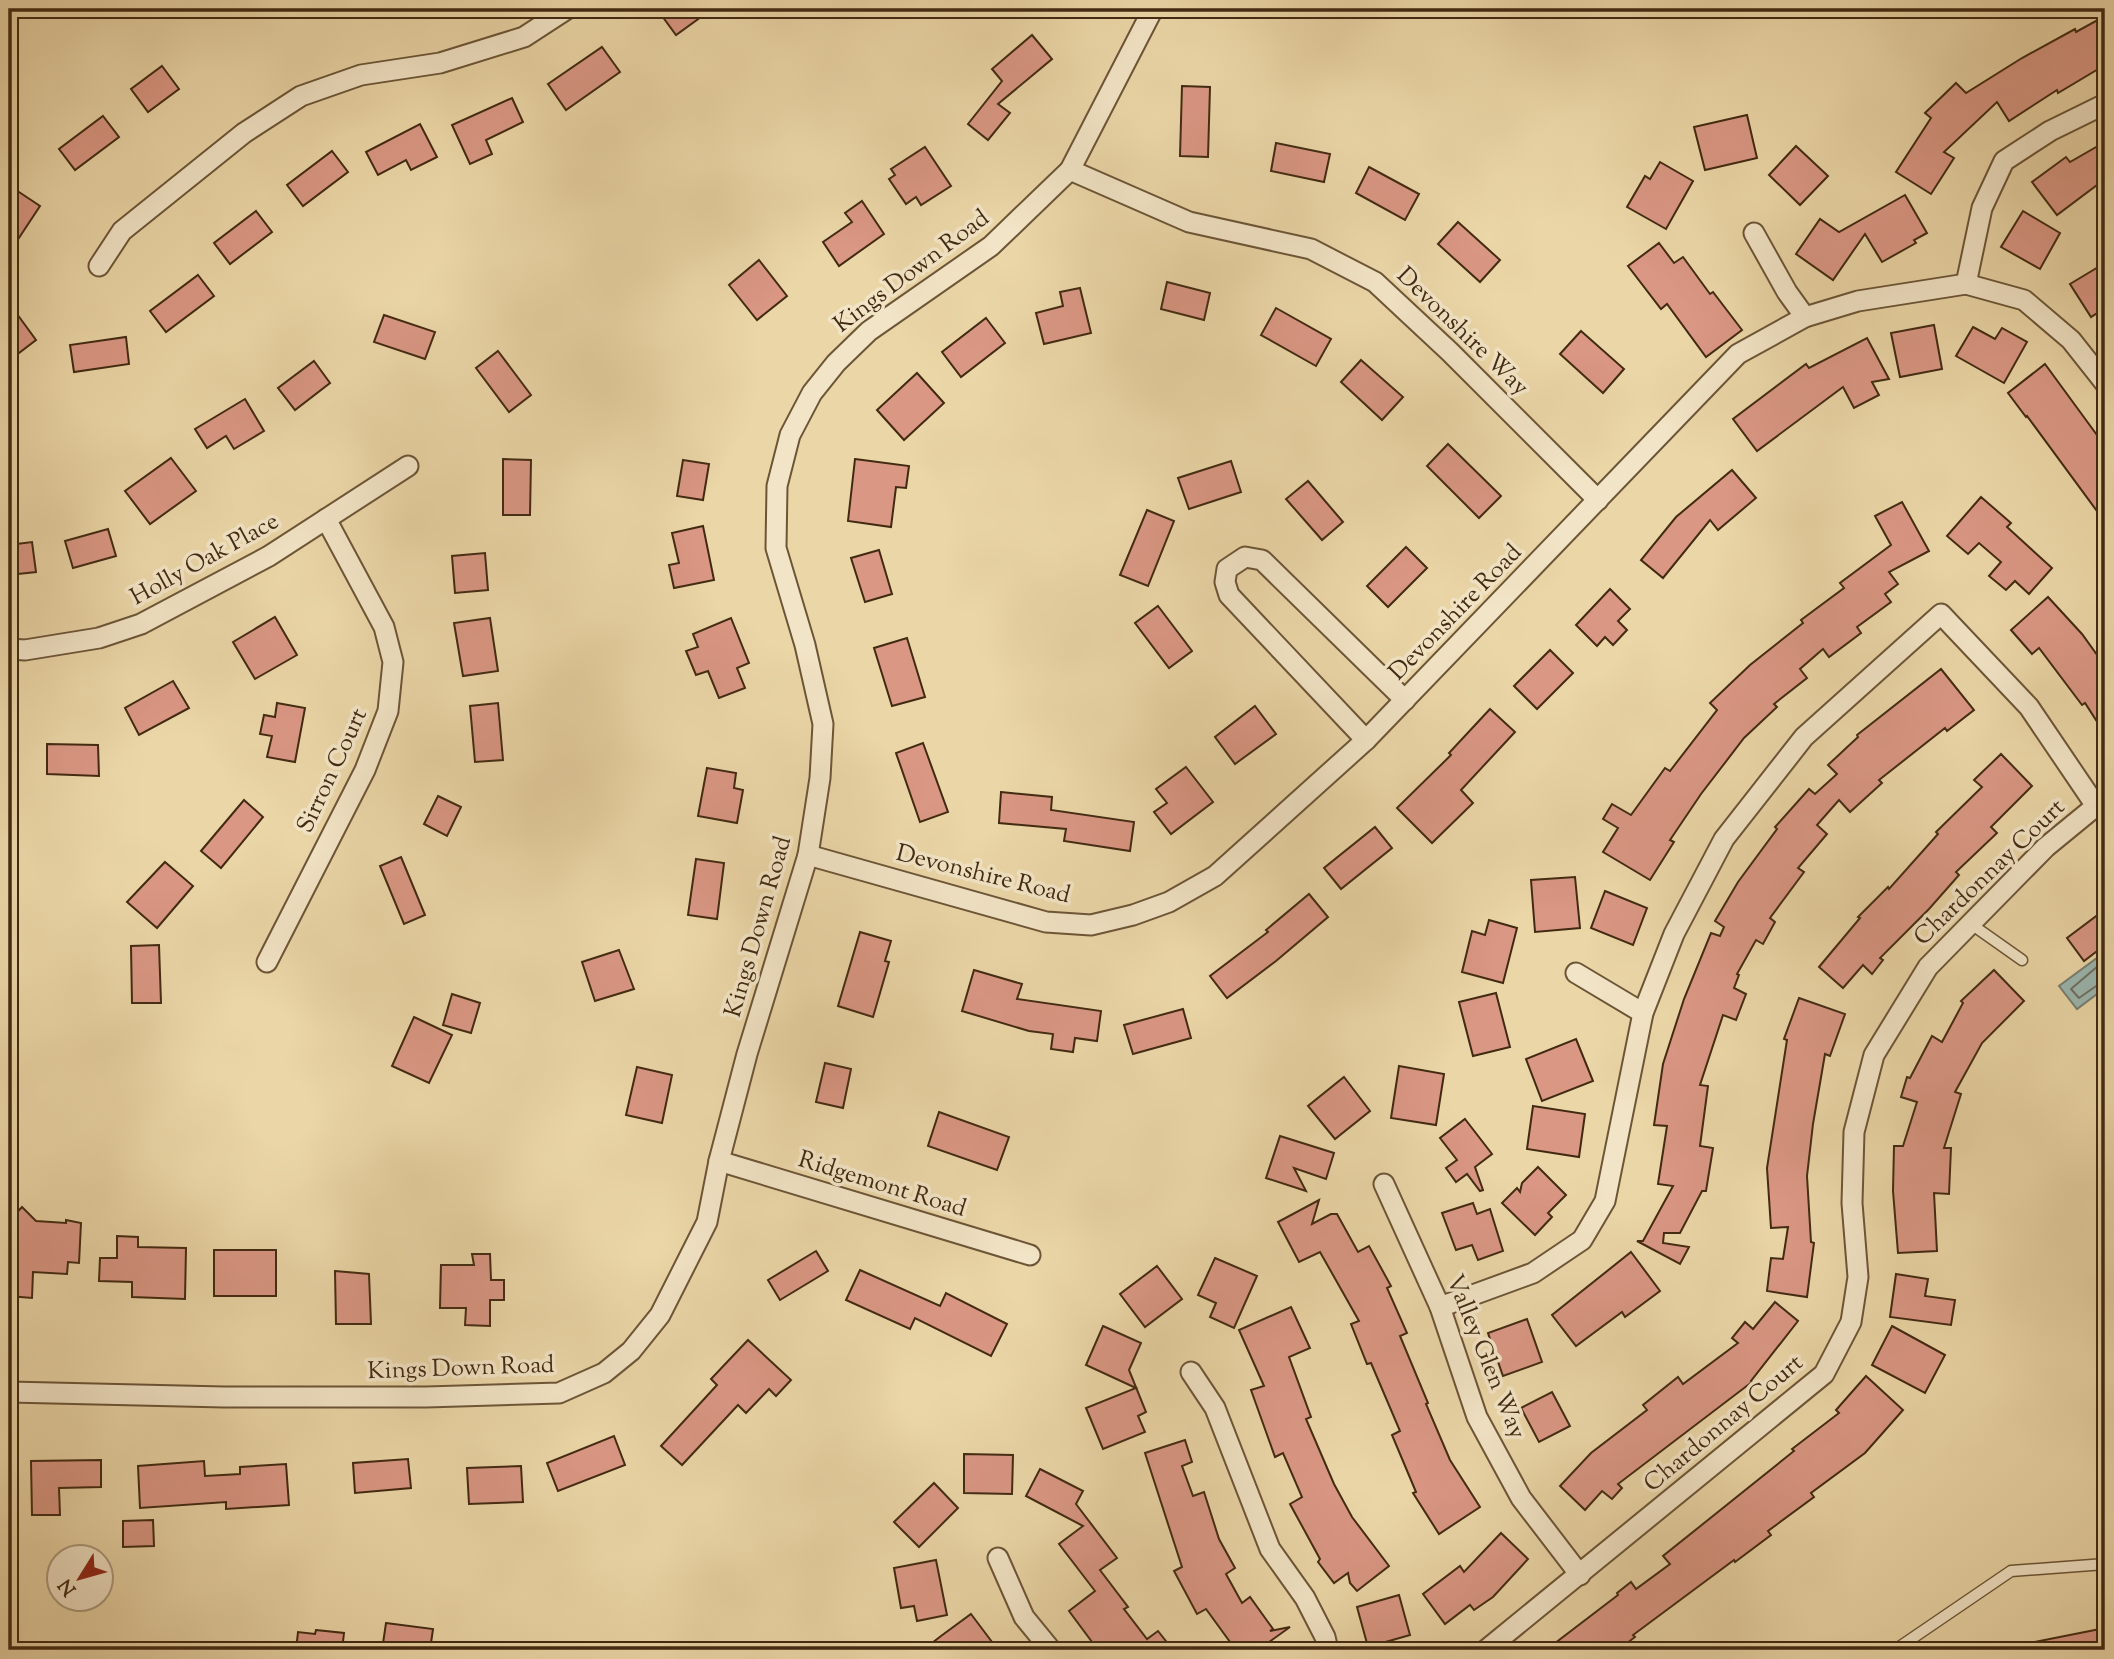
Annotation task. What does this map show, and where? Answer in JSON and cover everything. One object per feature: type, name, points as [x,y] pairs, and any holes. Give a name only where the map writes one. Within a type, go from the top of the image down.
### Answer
[{"type":"street","points":[[99,266],[122,231],[244,133],[301,96],[361,75],[440,63],[524,37],[567,9]]},
{"type":"street","name":"Kings Down Road","points":[[9,1392],[224,1397],[426,1397],[559,1393],[604,1373],[631,1351],[660,1315],[707,1222],[719,1161],[747,1054],[808,855],[820,778],[822,724],[805,645],[776,548],[777,486],[790,435],[812,393],[836,363],[861,339],[991,247],[1070,170],[1153,9]]},
{"type":"street","points":[[1966,284],[1982,208],[2004,161],[2050,131],[2105,104]]},
{"type":"street","name":"Devonshire Way","points":[[1070,170],[1189,222],[1311,249],[1375,282],[1450,352],[1598,500]]},
{"type":"street","points":[[1754,233],[1787,292],[1805,317]]},
{"type":"street","name":"Devonshire Road","points":[[808,855],[1046,922],[1091,925],[1133,915],[1169,902],[1215,876],[1366,740],[1738,354],[1805,317],[1858,301],[1966,284],[2024,300],[2071,340],[2102,372]]},
{"type":"street","name":"Holly Oak Place","points":[[9,649],[25,650],[99,638],[141,624],[269,556],[408,466]]},
{"type":"street","name":"Sirron Court","points":[[267,962],[365,770],[388,711],[393,662],[384,627],[327,519]]},
{"type":"street","points":[[1366,740],[1229,594],[1225,582],[1227,569],[1245,557],[1262,560],[1405,700]]},
{"type":"street","name":"Chardonnay Court","points":[[1440,1307],[1533,1273],[1582,1240],[1605,1201],[1643,1013],[1674,934],[1724,839],[1804,737],[1941,614],[2029,707],[2096,806],[2046,848],[1928,967],[1874,1055],[1854,1132],[1852,1203],[1858,1277],[1851,1322],[1824,1374],[1486,1650]]},
{"type":"street","points":[[1576,973],[1643,1013]]},
{"type":"street","name":"Ridgemont Road","points":[[719,1161],[1030,1255]]},
{"type":"street","name":"Valley Glen Way","points":[[1384,1184],[1440,1307],[1477,1417],[1521,1498],[1580,1574]]},
{"type":"street","points":[[1191,1372],[1216,1408],[1270,1549],[1305,1598],[1325,1637],[1328,1650]]},
{"type":"street","points":[[998,1558],[1024,1616],[1051,1650]]},
{"type":"lane","points":[[1971,925],[2022,960]]},
{"type":"lane","points":[[1895,1650],[2011,1571],[2105,1564]]},
{"type":"water","points":[[2105,952],[2105,988],[2077,1009],[2059,986]]},
{"type":"building","points":[[657,9],[712,9],[676,35]]},
{"type":"building","points":[[2105,16],[2105,65],[2058,93],[2057,90],[2009,121],[1997,102],[1944,152],[1954,158],[1931,194],[1896,172],[1931,118],[1925,113],[1956,83],[1966,93],[2022,58]]},
{"type":"building","points":[[1032,35],[1052,59],[998,104],[1010,113],[988,140],[968,124],[1002,81],[992,69]]},
{"type":"building","points":[[602,47],[620,72],[566,110],[548,84]]},
{"type":"building","points":[[162,66],[179,89],[148,112],[131,89]]},
{"type":"building","points":[[1182,86],[1210,87],[1208,157],[1180,156]]},
{"type":"building","points":[[512,98],[523,122],[486,140],[492,154],[470,164],[452,125]]},
{"type":"building","points":[[1747,115],[1757,158],[1705,170],[1694,127]]},
{"type":"building","points":[[103,116],[119,137],[75,170],[59,149]]},
{"type":"building","points":[[420,124],[437,157],[411,170],[406,160],[378,175],[366,152]]},
{"type":"building","points":[[2105,142],[2105,179],[2057,215],[2032,182],[2066,157],[2070,162]]},
{"type":"building","points":[[1276,143],[1330,154],[1324,182],[1271,171]]},
{"type":"building","points":[[1796,146],[1828,176],[1800,205],[1769,175]]},
{"type":"building","points":[[925,147],[951,186],[921,205],[916,197],[906,204],[889,179],[895,175],[891,169]]},
{"type":"building","points":[[332,151],[348,172],[303,206],[287,185]]},
{"type":"building","points":[[1660,162],[1693,181],[1666,229],[1627,207],[1645,176],[1650,179]]},
{"type":"building","points":[[1369,167],[1419,194],[1405,220],[1356,193]]},
{"type":"building","points":[[16,190],[40,206],[9,253],[9,201]]},
{"type":"building","points":[[1905,195],[1927,233],[1914,240],[1916,243],[1882,262],[1865,234],[1833,280],[1796,254],[1820,219],[1839,232]]},
{"type":"building","points":[[862,201],[884,234],[839,266],[823,242],[852,222],[845,213]]},
{"type":"building","points":[[256,211],[272,232],[230,264],[214,243]]},
{"type":"building","points":[[2023,211],[2060,233],[2040,269],[2001,247]]},
{"type":"building","points":[[1458,222],[1500,260],[1480,282],[1438,244]]},
{"type":"building","points":[[1659,243],[1674,263],[1683,257],[1710,294],[1713,292],[1742,330],[1706,357],[1667,304],[1661,309],[1628,266]]},
{"type":"building","points":[[759,260],[787,296],[757,320],[729,285]]},
{"type":"building","points":[[2105,263],[2105,308],[2091,317],[2070,284]]},
{"type":"building","points":[[198,275],[214,296],[166,332],[150,311]]},
{"type":"building","points":[[1167,282],[1210,293],[1204,320],[1161,309]]},
{"type":"building","points":[[1080,288],[1091,333],[1044,344],[1036,313],[1063,306],[1060,292]]},
{"type":"building","points":[[9,303],[36,340],[15,356],[9,347]]},
{"type":"building","points":[[1276,308],[1331,339],[1316,366],[1261,335]]},
{"type":"building","points":[[384,315],[435,332],[425,359],[374,342]]},
{"type":"building","points":[[986,318],[1005,343],[961,377],[942,352]]},
{"type":"building","points":[[1934,325],[1942,369],[1900,377],[1891,333]]},
{"type":"building","points":[[1973,327],[1995,339],[2002,328],[2027,342],[2004,383],[1956,356]]},
{"type":"building","points":[[1581,331],[1624,369],[1603,393],[1560,354]]},
{"type":"building","points":[[126,337],[129,364],[74,372],[70,345]]},
{"type":"building","points":[[1867,338],[1889,379],[1872,382],[1879,395],[1854,408],[1843,387],[1757,451],[1733,419],[1806,364],[1809,368]]},
{"type":"building","points":[[498,351],[531,395],[509,412],[476,368]]},
{"type":"building","points":[[1361,360],[1403,397],[1382,420],[1341,382]]},
{"type":"building","points":[[314,361],[330,383],[295,410],[278,388]]},
{"type":"building","points":[[2045,364],[2105,446],[2105,522],[2008,393]]},
{"type":"building","points":[[917,373],[944,403],[904,440],[877,410]]},
{"type":"building","points":[[245,399],[264,431],[234,449],[226,436],[207,448],[195,429]]},
{"type":"building","points":[[1448,444],[1501,496],[1479,518],[1427,466]]},
{"type":"building","points":[[171,458],[196,491],[150,524],[125,491]]},
{"type":"building","points":[[503,459],[531,460],[530,515],[503,515]]},
{"type":"building","points":[[855,459],[909,466],[906,488],[896,487],[891,527],[848,521]]},
{"type":"building","points":[[683,460],[709,464],[703,500],[677,496]]},
{"type":"building","points":[[1231,461],[1241,492],[1189,509],[1178,478]]},
{"type":"building","points":[[1732,470],[1756,498],[1718,530],[1710,520],[1663,578],[1641,560],[1676,517]]},
{"type":"building","points":[[1308,481],[1343,522],[1322,540],[1286,499]]},
{"type":"building","points":[[1981,497],[2011,523],[2007,527],[2052,568],[2029,594],[2015,581],[2006,590],[1989,576],[2001,562],[1979,543],[1968,554],[1947,536]]},
{"type":"building","points":[[1902,502],[1929,551],[1889,572],[1898,584],[1885,594],[1891,602],[1857,627],[1861,633],[1829,657],[1823,649],[1800,669],[1807,678],[1774,704],[1777,707],[1744,738],[1670,840],[1674,842],[1650,880],[1603,852],[1618,828],[1603,819],[1612,804],[1631,815],[1665,768],[1670,771],[1717,710],[1710,703],[1750,665],[1803,623],[1801,620],[1844,588],[1840,583],[1891,545],[1875,516]]},
{"type":"building","points":[[1147,510],[1174,521],[1148,586],[1120,575]]},
{"type":"building","points":[[703,526],[714,580],[674,588],[669,565],[679,563],[672,533]]},
{"type":"building","points":[[108,529],[116,556],[73,568],[65,541]]},
{"type":"building","points":[[32,542],[36,572],[9,575],[9,545]]},
{"type":"building","points":[[1406,547],[1427,568],[1388,607],[1367,586]]},
{"type":"building","points":[[879,550],[892,594],[865,602],[851,558]]},
{"type":"building","points":[[485,553],[488,590],[455,593],[452,556]]},
{"type":"building","points":[[1610,589],[1630,609],[1618,621],[1627,630],[1613,645],[1605,637],[1597,646],[1576,625]]},
{"type":"building","points":[[2048,597],[2082,634],[2105,666],[2105,734],[2085,703],[2082,705],[2039,648],[2032,654],[2011,630]]},
{"type":"building","points":[[1158,606],[1192,651],[1169,668],[1135,623]]},
{"type":"building","points":[[275,617],[297,655],[255,679],[233,642]]},
{"type":"building","points":[[490,618],[498,671],[463,676],[454,623]]},
{"type":"building","points":[[731,618],[749,663],[737,668],[745,688],[719,698],[708,671],[696,675],[686,651],[698,647],[693,634]]},
{"type":"building","points":[[907,638],[925,697],[892,706],[874,648]]},
{"type":"building","points":[[1550,650],[1573,673],[1537,709],[1514,686]]},
{"type":"building","points":[[1941,669],[1974,710],[1947,731],[1945,728],[1879,780],[1882,783],[1850,812],[1839,800],[1817,825],[1827,834],[1798,868],[1804,872],[1770,918],[1775,922],[1763,944],[1756,940],[1737,974],[1739,975],[1734,988],[1746,994],[1736,1020],[1723,1015],[1700,1085],[1708,1086],[1700,1146],[1713,1148],[1706,1191],[1702,1191],[1680,1233],[1664,1233],[1663,1243],[1689,1247],[1680,1264],[1637,1241],[1643,1241],[1673,1186],[1658,1184],[1667,1126],[1654,1125],[1663,1064],[1684,999],[1711,933],[1720,936],[1724,927],[1715,921],[1738,882],[1777,829],[1775,827],[1809,789],[1815,794],[1837,774],[1828,765],[1858,737],[1857,735]]},
{"type":"building","points":[[173,681],[189,708],[139,735],[125,708]]},
{"type":"building","points":[[277,703],[305,708],[295,762],[267,757],[272,736],[260,734],[264,715],[275,717]]},
{"type":"building","points":[[498,703],[503,760],[475,762],[470,706]]},
{"type":"building","points":[[1255,706],[1276,734],[1235,764],[1215,737]]},
{"type":"building","points":[[1490,709],[1515,732],[1461,790],[1473,803],[1432,843],[1397,808],[1451,755],[1449,753]]},
{"type":"building","points":[[923,743],[948,812],[920,822],[896,753]]},
{"type":"building","points":[[47,744],[98,745],[99,776],[47,774]]},
{"type":"building","points":[[2001,754],[2032,786],[1991,827],[1997,833],[1956,872],[1959,875],[1880,958],[1883,960],[1872,974],[1863,965],[1843,988],[1819,967],[1860,918],[1858,917],[1888,887],[1889,889],[1938,834],[1936,832],[1982,787],[1974,780]]},
{"type":"building","points":[[1186,767],[1213,802],[1171,834],[1154,812],[1167,803],[1156,789]]},
{"type":"building","points":[[707,768],[736,773],[734,788],[743,790],[737,823],[698,816]]},
{"type":"building","points":[[1001,792],[1052,797],[1051,810],[1134,822],[1130,851],[1064,841],[1066,829],[999,823]]},
{"type":"building","points":[[438,796],[461,807],[447,836],[424,824]]},
{"type":"building","points":[[244,800],[263,817],[221,868],[201,851]]},
{"type":"building","points":[[1375,827],[1392,848],[1341,889],[1324,868]]},
{"type":"building","points":[[401,857],[425,915],[404,924],[380,866]]},
{"type":"building","points":[[696,859],[724,863],[717,919],[688,915]]},
{"type":"building","points":[[165,862],[193,886],[157,928],[127,902]]},
{"type":"building","points":[[1575,877],[1580,928],[1535,932],[1531,880]]},
{"type":"building","points":[[1605,891],[1647,908],[1633,945],[1591,928]]},
{"type":"building","points":[[1309,894],[1328,917],[1227,998],[1210,976],[1268,932],[1266,930]]},
{"type":"building","points":[[2099,914],[2105,922],[2105,945],[2084,961],[2067,938]]},
{"type":"building","points":[[1489,920],[1517,928],[1503,983],[1462,972],[1472,931],[1485,935]]},
{"type":"building","points":[[860,932],[891,941],[885,961],[889,962],[873,1017],[838,1006]]},
{"type":"building","points":[[159,945],[161,1003],[132,1003],[131,946]]},
{"type":"building","points":[[619,950],[634,989],[595,1001],[582,962]]},
{"type":"building","points":[[974,970],[1022,984],[1017,999],[1101,1011],[1097,1041],[1075,1038],[1073,1052],[1051,1049],[1053,1034],[1029,1031],[962,1011]]},
{"type":"building","points":[[1994,970],[2024,1001],[1982,1043],[1955,1092],[1961,1094],[1944,1148],[1951,1148],[1949,1194],[1934,1193],[1937,1251],[1898,1253],[1893,1191],[1894,1146],[1903,1146],[1917,1102],[1901,1097],[1907,1077],[1910,1078],[1932,1036],[1942,1042],[1963,1003],[1961,1001]]},
{"type":"building","points":[[1496,993],[1510,1047],[1473,1056],[1459,1002]]},
{"type":"building","points":[[452,994],[480,1003],[471,1033],[443,1025]]},
{"type":"building","points":[[1799,998],[1845,1014],[1830,1056],[1825,1054],[1813,1124],[1807,1176],[1811,1242],[1814,1243],[1807,1297],[1767,1291],[1771,1258],[1783,1259],[1788,1227],[1771,1228],[1767,1168],[1787,1040],[1784,1039]]},
{"type":"building","points":[[1183,1009],[1191,1038],[1133,1054],[1124,1025]]},
{"type":"building","points":[[414,1017],[452,1035],[429,1083],[392,1066]]},
{"type":"building","points":[[1576,1039],[1593,1081],[1542,1101],[1526,1059]]},
{"type":"building","points":[[825,1063],[851,1069],[843,1108],[816,1102]]},
{"type":"building","points":[[1399,1066],[1444,1074],[1436,1125],[1391,1118]]},
{"type":"building","points":[[637,1067],[672,1075],[662,1123],[626,1115]]},
{"type":"building","points":[[1344,1077],[1370,1111],[1335,1139],[1308,1106]]},
{"type":"building","points":[[1533,1106],[1585,1114],[1579,1157],[1527,1149]]},
{"type":"building","points":[[939,1112],[1009,1137],[997,1170],[928,1146]]},
{"type":"building","points":[[1465,1119],[1492,1154],[1475,1167],[1483,1190],[1480,1191],[1467,1174],[1456,1182],[1446,1168],[1457,1160],[1440,1138]]},
{"type":"building","points":[[1280,1136],[1334,1153],[1326,1179],[1294,1168],[1306,1191],[1266,1178]]},
{"type":"building","points":[[1538,1167],[1566,1195],[1548,1213],[1552,1217],[1535,1235],[1502,1203],[1517,1188],[1520,1192],[1522,1183]]},
{"type":"building","points":[[1319,1200],[1312,1224],[1331,1214],[1337,1214],[1358,1252],[1369,1246],[1391,1286],[1387,1288],[1407,1333],[1400,1336],[1428,1403],[1426,1404],[1450,1460],[1480,1507],[1439,1534],[1413,1493],[1416,1492],[1392,1435],[1400,1431],[1371,1363],[1367,1364],[1351,1324],[1359,1321],[1320,1252],[1299,1262],[1278,1222]]},
{"type":"building","points":[[1473,1203],[1477,1214],[1490,1209],[1503,1251],[1478,1260],[1472,1245],[1456,1250],[1442,1213]]},
{"type":"building","points":[[22,1207],[36,1221],[66,1223],[66,1220],[81,1223],[79,1263],[68,1262],[67,1274],[33,1272],[32,1298],[9,1296],[9,1221]]},
{"type":"building","points":[[117,1236],[138,1237],[138,1247],[186,1248],[185,1299],[132,1297],[132,1282],[99,1281],[100,1258],[117,1258]]},
{"type":"building","points":[[214,1250],[276,1250],[276,1296],[214,1296]]},
{"type":"building","points":[[816,1251],[828,1271],[780,1300],[768,1280]]},
{"type":"building","points":[[1631,1252],[1660,1291],[1625,1317],[1622,1312],[1576,1346],[1552,1315]]},
{"type":"building","points":[[472,1254],[490,1254],[491,1280],[504,1280],[504,1300],[490,1300],[490,1326],[465,1325],[466,1308],[440,1308],[441,1265],[474,1265]]},
{"type":"building","points":[[1215,1258],[1257,1276],[1234,1328],[1210,1317],[1216,1303],[1198,1295]]},
{"type":"building","points":[[1157,1266],[1182,1299],[1145,1327],[1120,1294]]},
{"type":"building","points":[[860,1270],[940,1306],[946,1293],[1007,1324],[991,1356],[915,1318],[910,1329],[846,1300]]},
{"type":"building","points":[[335,1271],[369,1274],[371,1324],[336,1324]]},
{"type":"building","points":[[1896,1274],[1928,1279],[1925,1296],[1955,1300],[1951,1325],[1890,1317]]},
{"type":"building","points":[[1775,1302],[1798,1321],[1752,1382],[1618,1484],[1622,1488],[1612,1499],[1602,1491],[1585,1510],[1560,1486],[1591,1453],[1647,1410],[1643,1405],[1678,1377],[1683,1384],[1738,1343],[1732,1338],[1745,1322],[1753,1329]]},
{"type":"building","points":[[1291,1307],[1310,1348],[1289,1357],[1311,1417],[1306,1419],[1334,1484],[1352,1517],[1389,1566],[1357,1591],[1350,1583],[1348,1573],[1334,1583],[1318,1562],[1320,1559],[1290,1504],[1302,1497],[1283,1453],[1275,1457],[1251,1390],[1264,1386],[1239,1330]]},
{"type":"building","points":[[1527,1319],[1542,1362],[1503,1376],[1488,1333]]},
{"type":"building","points":[[1103,1326],[1141,1343],[1129,1370],[1146,1412],[1138,1416],[1145,1432],[1103,1449],[1086,1408],[1136,1388],[1086,1365]]},
{"type":"building","points":[[1892,1326],[1945,1355],[1925,1393],[1872,1365]]},
{"type":"building","points":[[748,1340],[791,1380],[776,1396],[769,1389],[746,1413],[738,1405],[682,1465],[661,1446],[717,1385],[711,1379]]},
{"type":"building","points":[[1866,1376],[1903,1410],[1865,1453],[1811,1493],[1814,1497],[1768,1531],[1771,1535],[1633,1635],[1635,1637],[1618,1650],[1546,1650],[1631,1582],[1636,1589],[1670,1564],[1663,1556],[1839,1413],[1836,1410]]},
{"type":"building","points":[[1552,1392],[1570,1426],[1539,1442],[1521,1408]]},
{"type":"building","points":[[614,1436],[625,1465],[558,1491],[547,1463]]},
{"type":"building","points":[[1185,1440],[1192,1462],[1182,1466],[1193,1496],[1204,1492],[1219,1539],[1235,1568],[1226,1574],[1242,1603],[1250,1597],[1273,1629],[1270,1631],[1290,1627],[1258,1650],[1219,1650],[1218,1646],[1230,1642],[1206,1609],[1197,1614],[1174,1571],[1182,1567],[1145,1453]]},
{"type":"building","points":[[964,1454],[1013,1455],[1012,1494],[964,1493]]},
{"type":"building","points":[[408,1459],[411,1488],[355,1493],[353,1463]]},
{"type":"building","points":[[101,1460],[101,1487],[59,1488],[60,1515],[32,1515],[31,1461]]},
{"type":"building","points":[[204,1461],[205,1476],[240,1474],[240,1467],[286,1464],[289,1505],[226,1509],[226,1502],[140,1508],[138,1466]]},
{"type":"building","points":[[521,1466],[523,1502],[469,1504],[467,1468]]},
{"type":"building","points":[[1040,1469],[1083,1491],[1076,1504],[1117,1558],[1100,1570],[1128,1607],[1124,1609],[1147,1639],[1158,1631],[1173,1650],[1098,1650],[1069,1611],[1095,1591],[1059,1544],[1083,1526],[1026,1496]]},
{"type":"building","points":[[934,1483],[958,1508],[919,1547],[894,1522]]},
{"type":"building","points":[[153,1520],[154,1546],[123,1547],[123,1521]]},
{"type":"building","points":[[1501,1533],[1528,1559],[1493,1597],[1474,1610],[1470,1605],[1445,1624],[1423,1594],[1460,1566],[1464,1572]]},
{"type":"building","points":[[936,1560],[947,1615],[917,1621],[914,1606],[901,1608],[894,1568]]},
{"type":"building","points":[[1399,1595],[1410,1635],[1368,1647],[1357,1607]]},
{"type":"building","points":[[971,1614],[998,1650],[923,1650],[941,1636]]},
{"type":"building","points":[[386,1623],[433,1629],[430,1650],[382,1650]]},
{"type":"building","points":[[2105,1628],[2105,1650],[2031,1650],[2030,1643]]},
{"type":"building","points":[[316,1630],[344,1633],[342,1650],[296,1650],[298,1632],[315,1634]]}]
